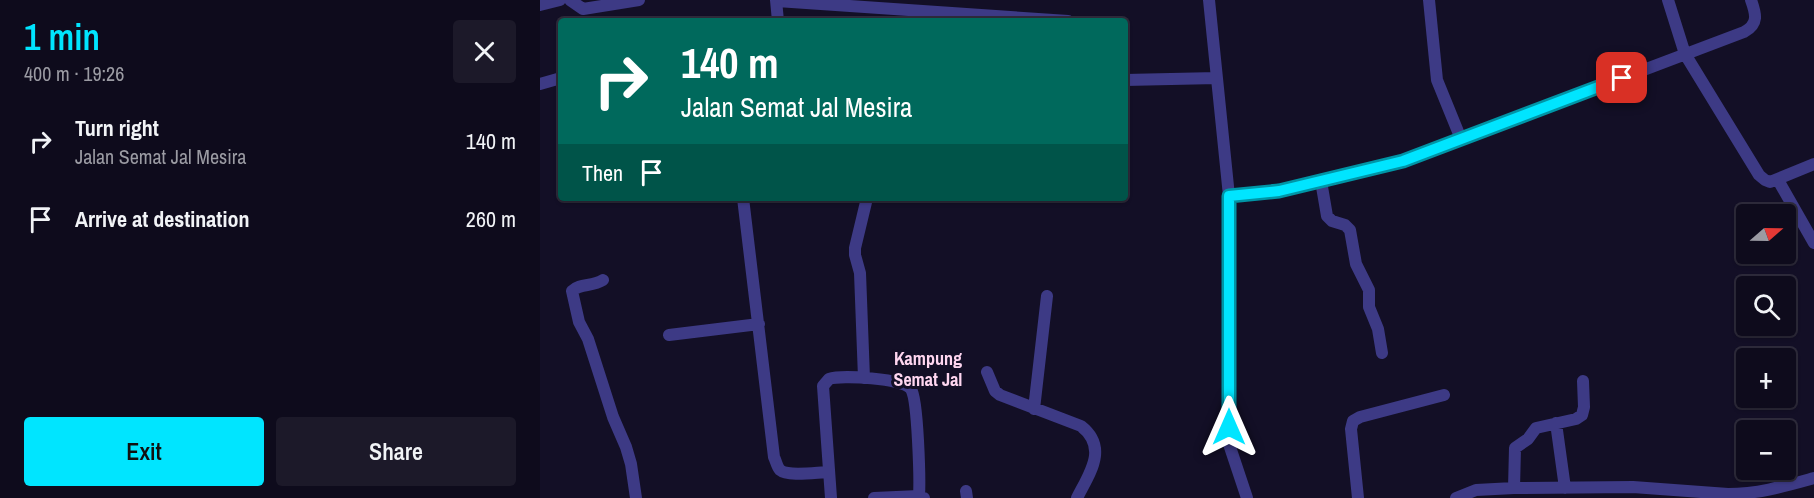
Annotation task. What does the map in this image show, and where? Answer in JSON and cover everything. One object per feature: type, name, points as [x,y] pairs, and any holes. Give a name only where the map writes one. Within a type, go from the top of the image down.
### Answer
[{"type":"street","points":[[540,5],[560,0]]},
{"type":"street","points":[[570,0],[583,9],[639,0]]},
{"type":"street","points":[[948,0],[948,13]]},
{"type":"street","points":[[1209,0],[1229,196],[1229,444],[1246,498]]},
{"type":"street","points":[[1429,0],[1437,80],[1461,139]]},
{"type":"street","points":[[1668,0],[1685,54],[1759,175],[1770,182],[1814,164]]},
{"type":"street","points":[[1229,196],[1279,191],[1403,161],[1751,28],[1756,20],[1756,12],[1751,0]]},
{"type":"street","points":[[778,18],[777,1],[1023,18]]},
{"type":"street","points":[[1128,80],[1217,78]]},
{"type":"street","points":[[540,84],[558,79]]},
{"type":"street","points":[[1778,180],[1814,243]]},
{"type":"street","points":[[1321,181],[1326,216],[1350,230],[1356,264],[1368,288],[1369,307],[1377,327],[1382,353]]},
{"type":"street","points":[[743,201],[774,457],[780,471],[789,474],[829,472]]},
{"type":"street","points":[[864,378],[860,273],[855,248],[866,201]]},
{"type":"street","points":[[603,280],[595,285],[576,288],[572,291],[579,322],[588,339],[613,417],[626,447],[636,498]]},
{"type":"street","points":[[1034,409],[1047,296]]},
{"type":"street","points":[[669,335],[759,324]]},
{"type":"street","points":[[987,372],[994,391],[1087,430],[1094,444],[1096,455],[1077,498]]},
{"type":"street","points":[[831,498],[823,386],[833,378],[864,378],[904,384],[911,390],[915,408],[921,497],[874,498]]},
{"type":"street","points":[[1514,488],[1515,448],[1528,439],[1536,428],[1576,419],[1582,415],[1583,381]]},
{"type":"street","points":[[1358,498],[1353,421],[1360,417],[1444,394]]},
{"type":"street","points":[[1556,423],[1565,488]]},
{"type":"street","points":[[1456,498],[1476,490],[1514,488],[1565,488],[1633,493],[1743,494],[1814,478]]},
{"type":"district","name":"Kampung Semat Jal","points":[[928,370]]},
{"type":"route","points":[[1229,427],[1229,196],[1279,191],[1403,161],[1622,78]]}]
